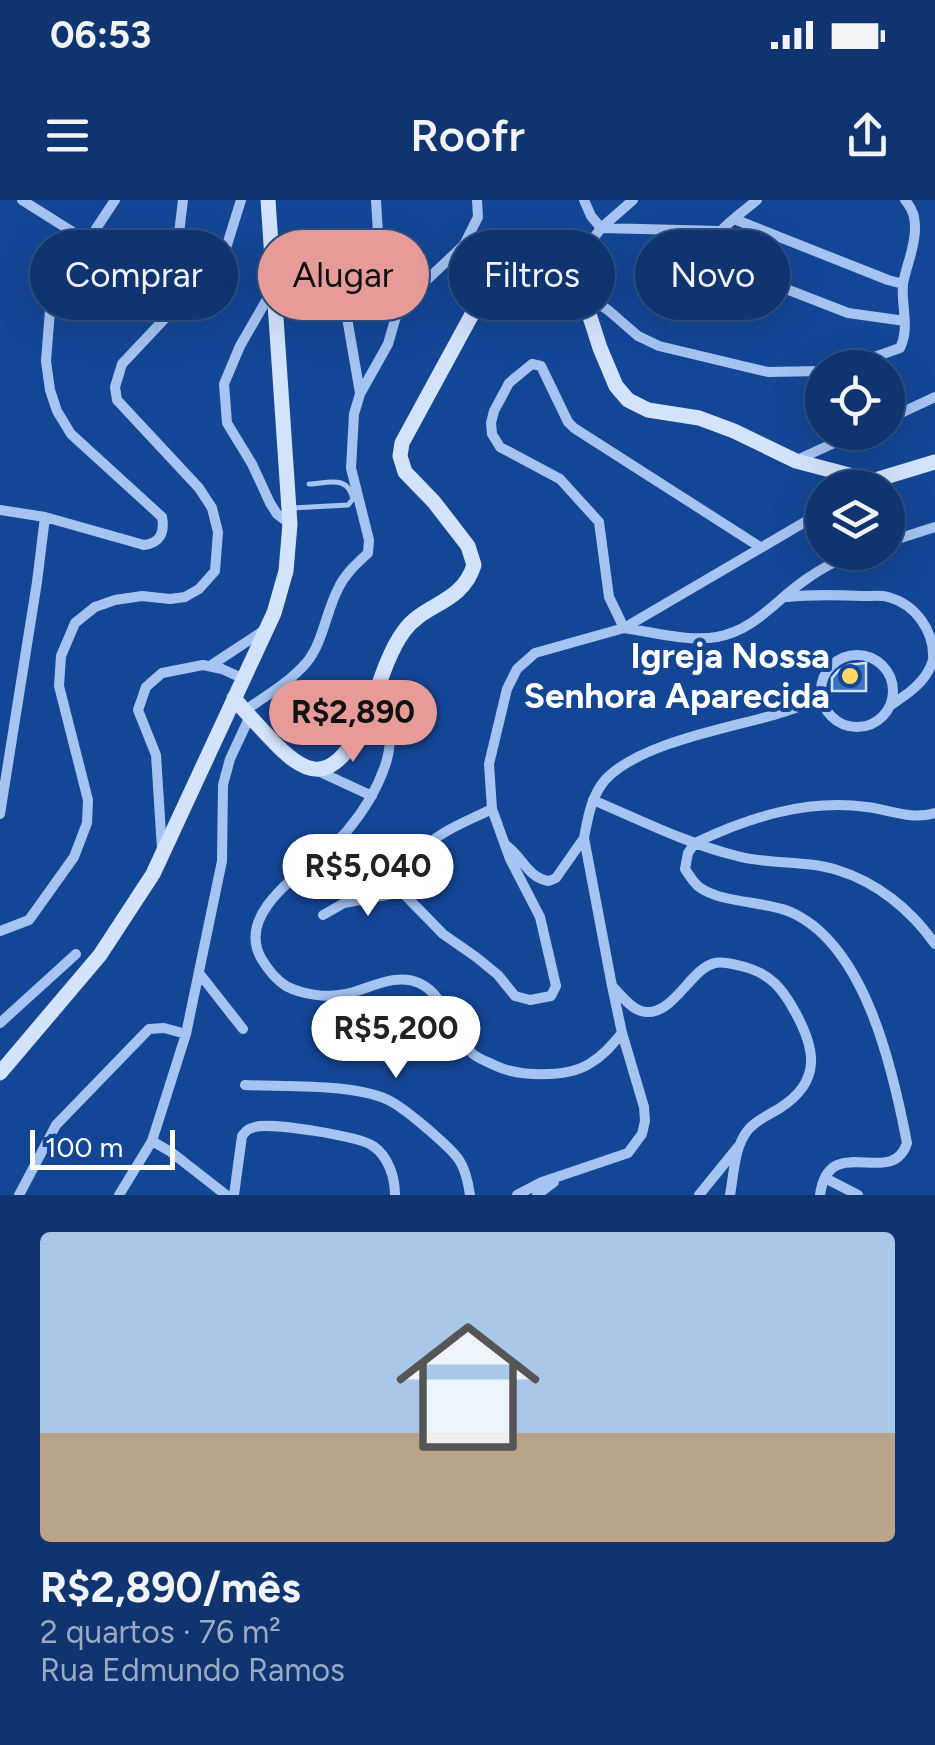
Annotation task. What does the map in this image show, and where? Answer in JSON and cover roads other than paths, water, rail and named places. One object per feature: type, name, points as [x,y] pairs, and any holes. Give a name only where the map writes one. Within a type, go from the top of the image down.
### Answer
[{"type":"street","points":[[22,200],[70,230]]},
{"type":"street","points":[[94,230],[114,200]]},
{"type":"street","points":[[179,230],[183,200]]},
{"type":"street","points":[[0,931],[30,920],[74,857],[87,823],[88,800],[59,686],[62,656],[74,624],[95,607],[115,600],[142,596],[170,600],[185,596],[200,589],[214,570],[218,532],[212,508],[199,488],[117,400],[115,387],[122,364],[219,261],[228,245],[241,200]]},
{"type":"street","points":[[268,200],[270,230]]},
{"type":"street","points":[[376,200],[378,230]]},
{"type":"street","points":[[429,278],[464,245],[478,217],[476,200]]},
{"type":"street","points":[[584,200],[601,228],[680,230]]},
{"type":"street","points":[[601,228],[634,200]]},
{"type":"street","points":[[721,230],[757,200]]},
{"type":"street","points":[[894,350],[905,338],[903,284],[916,233],[914,211],[905,200]]},
{"type":"street","points":[[734,220],[903,284]]},
{"type":"street","points":[[790,290],[848,313],[905,321]]},
{"type":"street","points":[[258,315],[224,384],[227,423],[277,514],[289,516]]},
{"type":"street","points":[[615,316],[638,336],[670,350],[768,372],[805,372]]},
{"type":"street","points":[[0,510],[44,517],[144,546],[154,544],[164,527],[162,517],[71,434],[57,411],[46,361],[49,320]]},
{"type":"street","points":[[120,1195],[152,1141],[186,1034],[222,861],[223,786],[243,708],[244,679],[268,628],[286,572],[289,516],[276,320]]},
{"type":"street","points":[[347,320],[360,394]]},
{"type":"street","points":[[0,1073],[100,955],[162,856],[243,708],[284,684],[308,661],[337,590],[354,565],[368,553],[370,540],[351,468],[354,414],[360,394],[388,344],[395,320]]},
{"type":"street","points":[[317,770],[338,762],[350,748],[401,634],[464,587],[474,564],[468,546],[405,472],[400,456],[402,443],[469,320]]},
{"type":"street","points":[[591,320],[616,386],[628,400],[648,410],[716,424],[826,470]]},
{"type":"street","points":[[624,628],[609,597],[598,522],[588,507],[560,479],[500,448],[492,434],[494,411],[508,383],[532,364],[541,366],[574,428],[760,547]]},
{"type":"street","points":[[905,411],[935,396]]},
{"type":"street","points":[[796,460],[818,450]]},
{"type":"street","points":[[905,472],[935,462]]},
{"type":"street","points":[[0,814],[44,517]]},
{"type":"street","points":[[402,892],[443,934],[498,975],[515,996],[530,1000],[551,996],[556,986],[540,916],[510,859],[492,808],[489,764],[506,689],[517,669],[535,653],[624,628],[805,522]]},
{"type":"street","points":[[905,537],[935,527]]},
{"type":"street","points":[[624,628],[684,637],[715,637],[752,624],[823,570]]},
{"type":"street","points":[[786,597],[888,597],[914,610],[929,626],[933,660],[910,693],[891,705],[879,721],[856,728],[834,719],[821,698],[821,686],[832,665],[842,658],[865,655],[886,668],[892,678],[891,705]]},
{"type":"street","points":[[210,667],[268,628]]},
{"type":"street","points":[[162,856],[156,755],[138,710],[146,687],[162,673],[190,667],[222,669],[244,679]]},
{"type":"street","points":[[379,684],[392,738],[385,766],[372,796],[335,842],[266,904],[256,924],[255,947],[268,971],[300,992],[320,995],[344,994],[400,979],[419,983],[437,996],[473,1054],[503,1070],[542,1075],[586,1067],[622,1033]]},
{"type":"street","points":[[505,845],[534,876],[549,882],[584,838],[593,800],[616,770],[656,748],[821,698]]},
{"type":"street","points":[[243,708],[300,766],[372,796]]},
{"type":"street","points":[[0,729],[13,730]]},
{"type":"street","points":[[593,800],[735,856],[838,870],[903,905],[935,944]]},
{"type":"street","points":[[820,1195],[825,1178],[846,1160],[889,1163],[903,1154],[906,1143],[888,1056],[845,959],[826,936],[792,912],[720,896],[696,885],[685,868],[688,854],[694,843],[736,824],[784,810],[820,805],[866,806],[916,817],[935,812]]},
{"type":"street","points":[[402,892],[421,851],[438,837],[492,808]]},
{"type":"street","points":[[517,1195],[531,1186],[628,1153],[642,1134],[644,1107],[622,1033],[584,838]]},
{"type":"street","points":[[323,915],[344,903],[402,892]]},
{"type":"street","points":[[0,1023],[76,954]]},
{"type":"street","points":[[612,986],[630,1005],[653,1012],[668,1004],[705,967],[716,962],[739,965],[763,972],[782,988],[808,1038],[812,1057],[809,1077],[800,1092],[747,1130],[739,1146],[699,1195]]},
{"type":"street","points":[[199,973],[244,1028]]},
{"type":"street","points":[[19,1195],[56,1125],[148,1029],[164,1028],[186,1034]]},
{"type":"street","points":[[245,1086],[363,1092],[390,1100],[460,1159],[470,1195]]},
{"type":"street","points":[[234,1195],[242,1136],[260,1125],[347,1136],[373,1146],[394,1176],[395,1195]]},
{"type":"street","points":[[152,1141],[226,1195]]},
{"type":"street","points":[[730,1195],[739,1146]]},
{"type":"street","points":[[537,1195],[559,1178]]},
{"type":"street","points":[[825,1178],[858,1195]]},
{"type":"lane","points":[[289,516],[348,505],[353,499],[346,484],[308,484]]},
{"type":"place","name":"Igreja Nossa Senhora Aparecida","points":[[850,676]]}]
